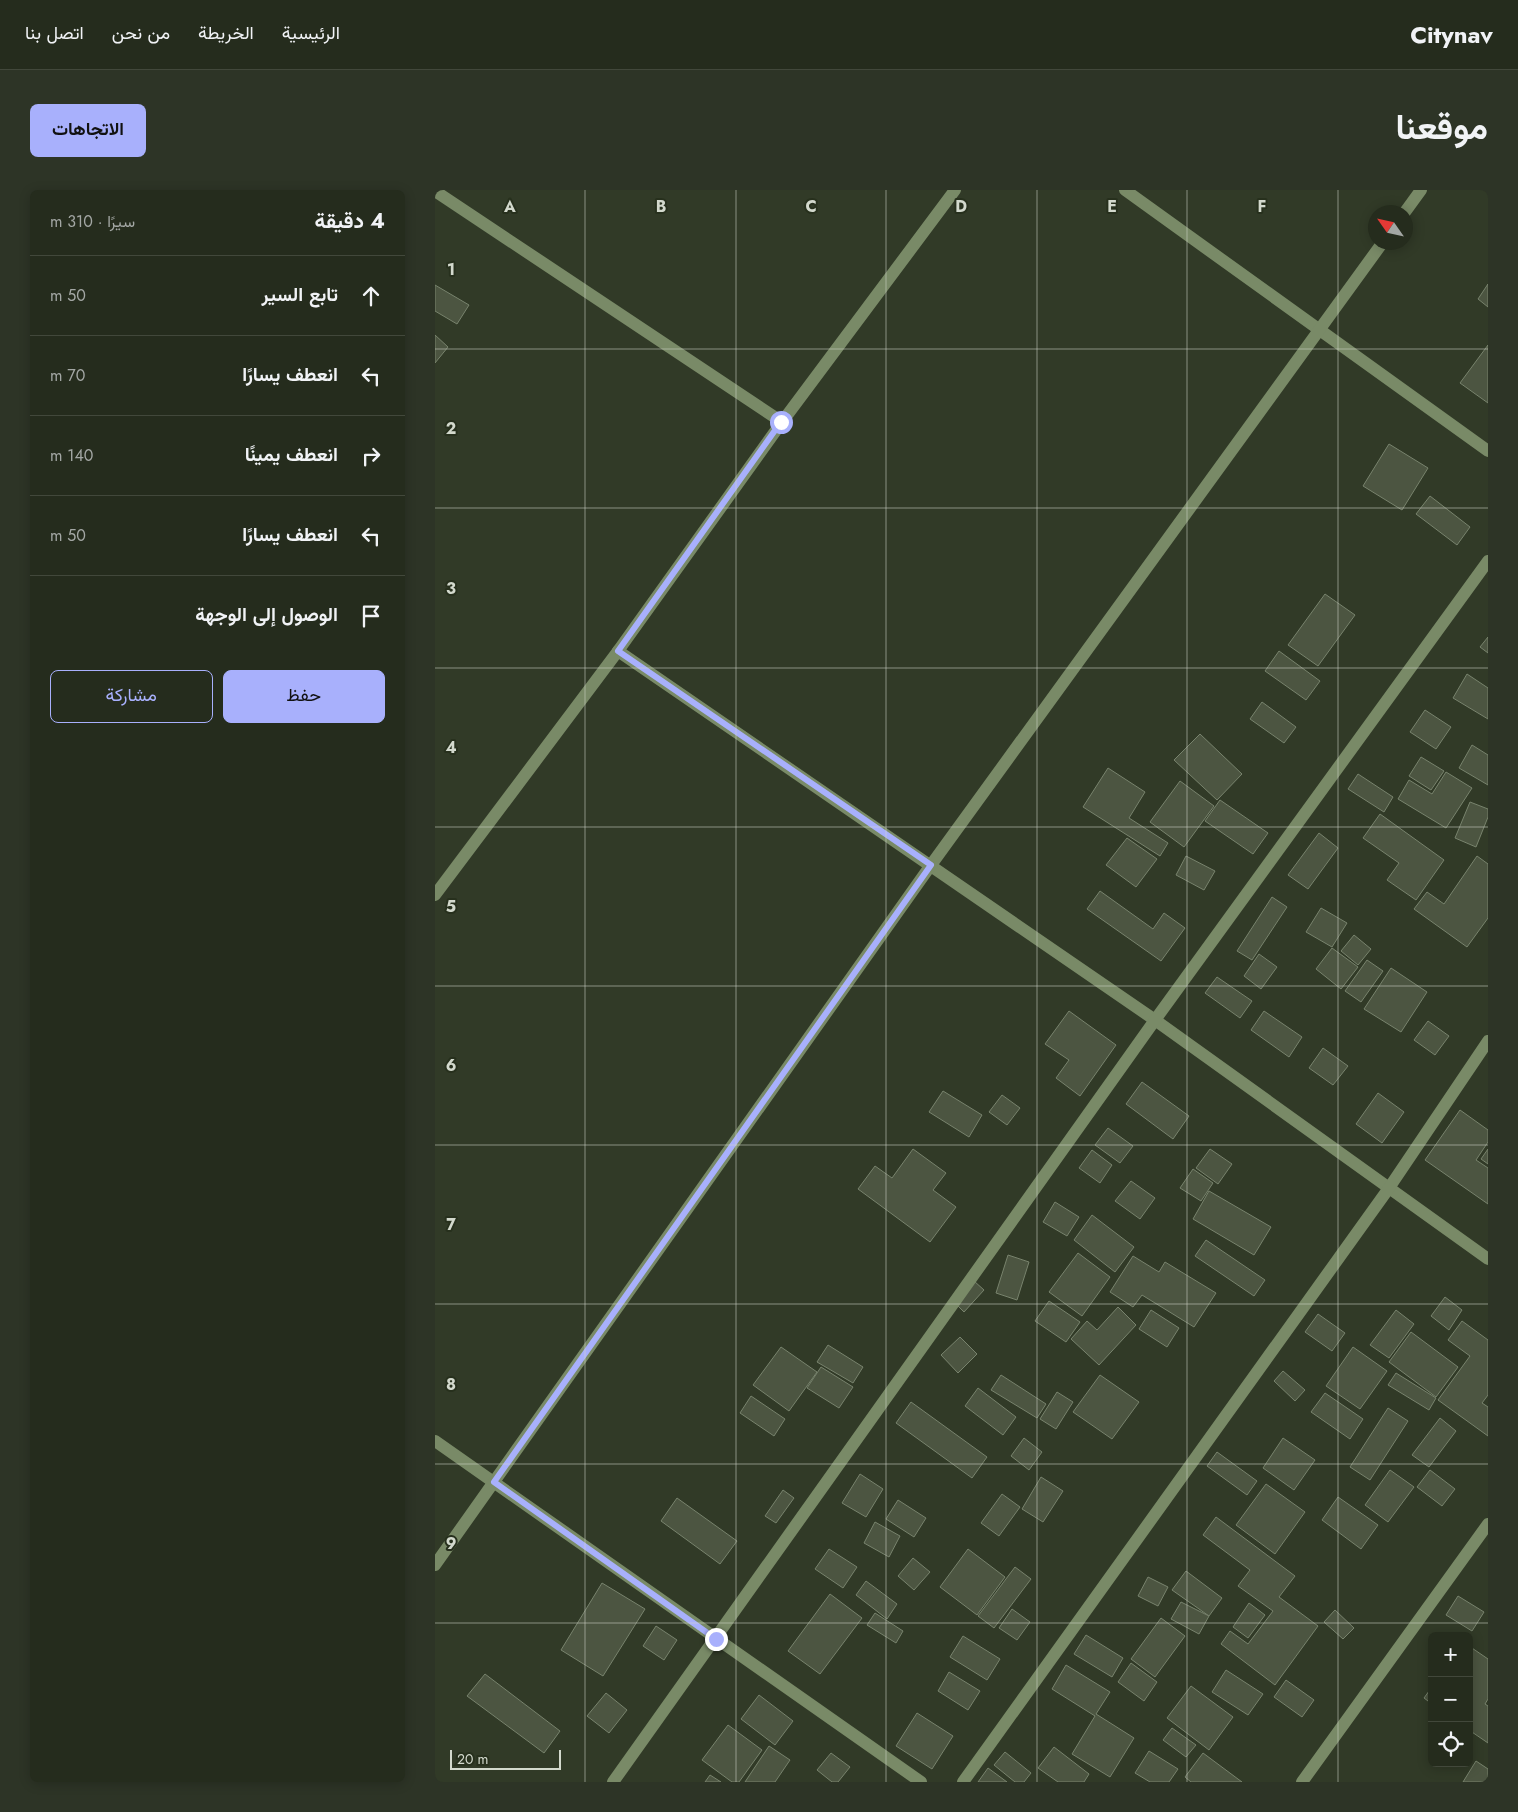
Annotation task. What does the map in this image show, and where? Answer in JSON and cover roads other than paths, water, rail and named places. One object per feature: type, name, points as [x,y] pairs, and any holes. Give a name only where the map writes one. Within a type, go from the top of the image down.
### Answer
[{"type":"street","points":[[435,895],[618,651],[781,422],[955,190]]},
{"type":"street","points":[[1125,190],[1488,451]]},
{"type":"street","points":[[1410,205],[1421,190]]},
{"type":"street","points":[[435,192],[781,422]]},
{"type":"street","points":[[435,1565],[931,865],[1377,250]]},
{"type":"street","points":[[613,1782],[1155,1020],[1488,561]]},
{"type":"street","points":[[618,651],[1155,1020],[1488,1259]]},
{"type":"street","points":[[963,1782],[1389,1188],[1488,1041]]},
{"type":"street","points":[[435,1441],[921,1782]]},
{"type":"street","points":[[1303,1782],[1488,1524]]}]
